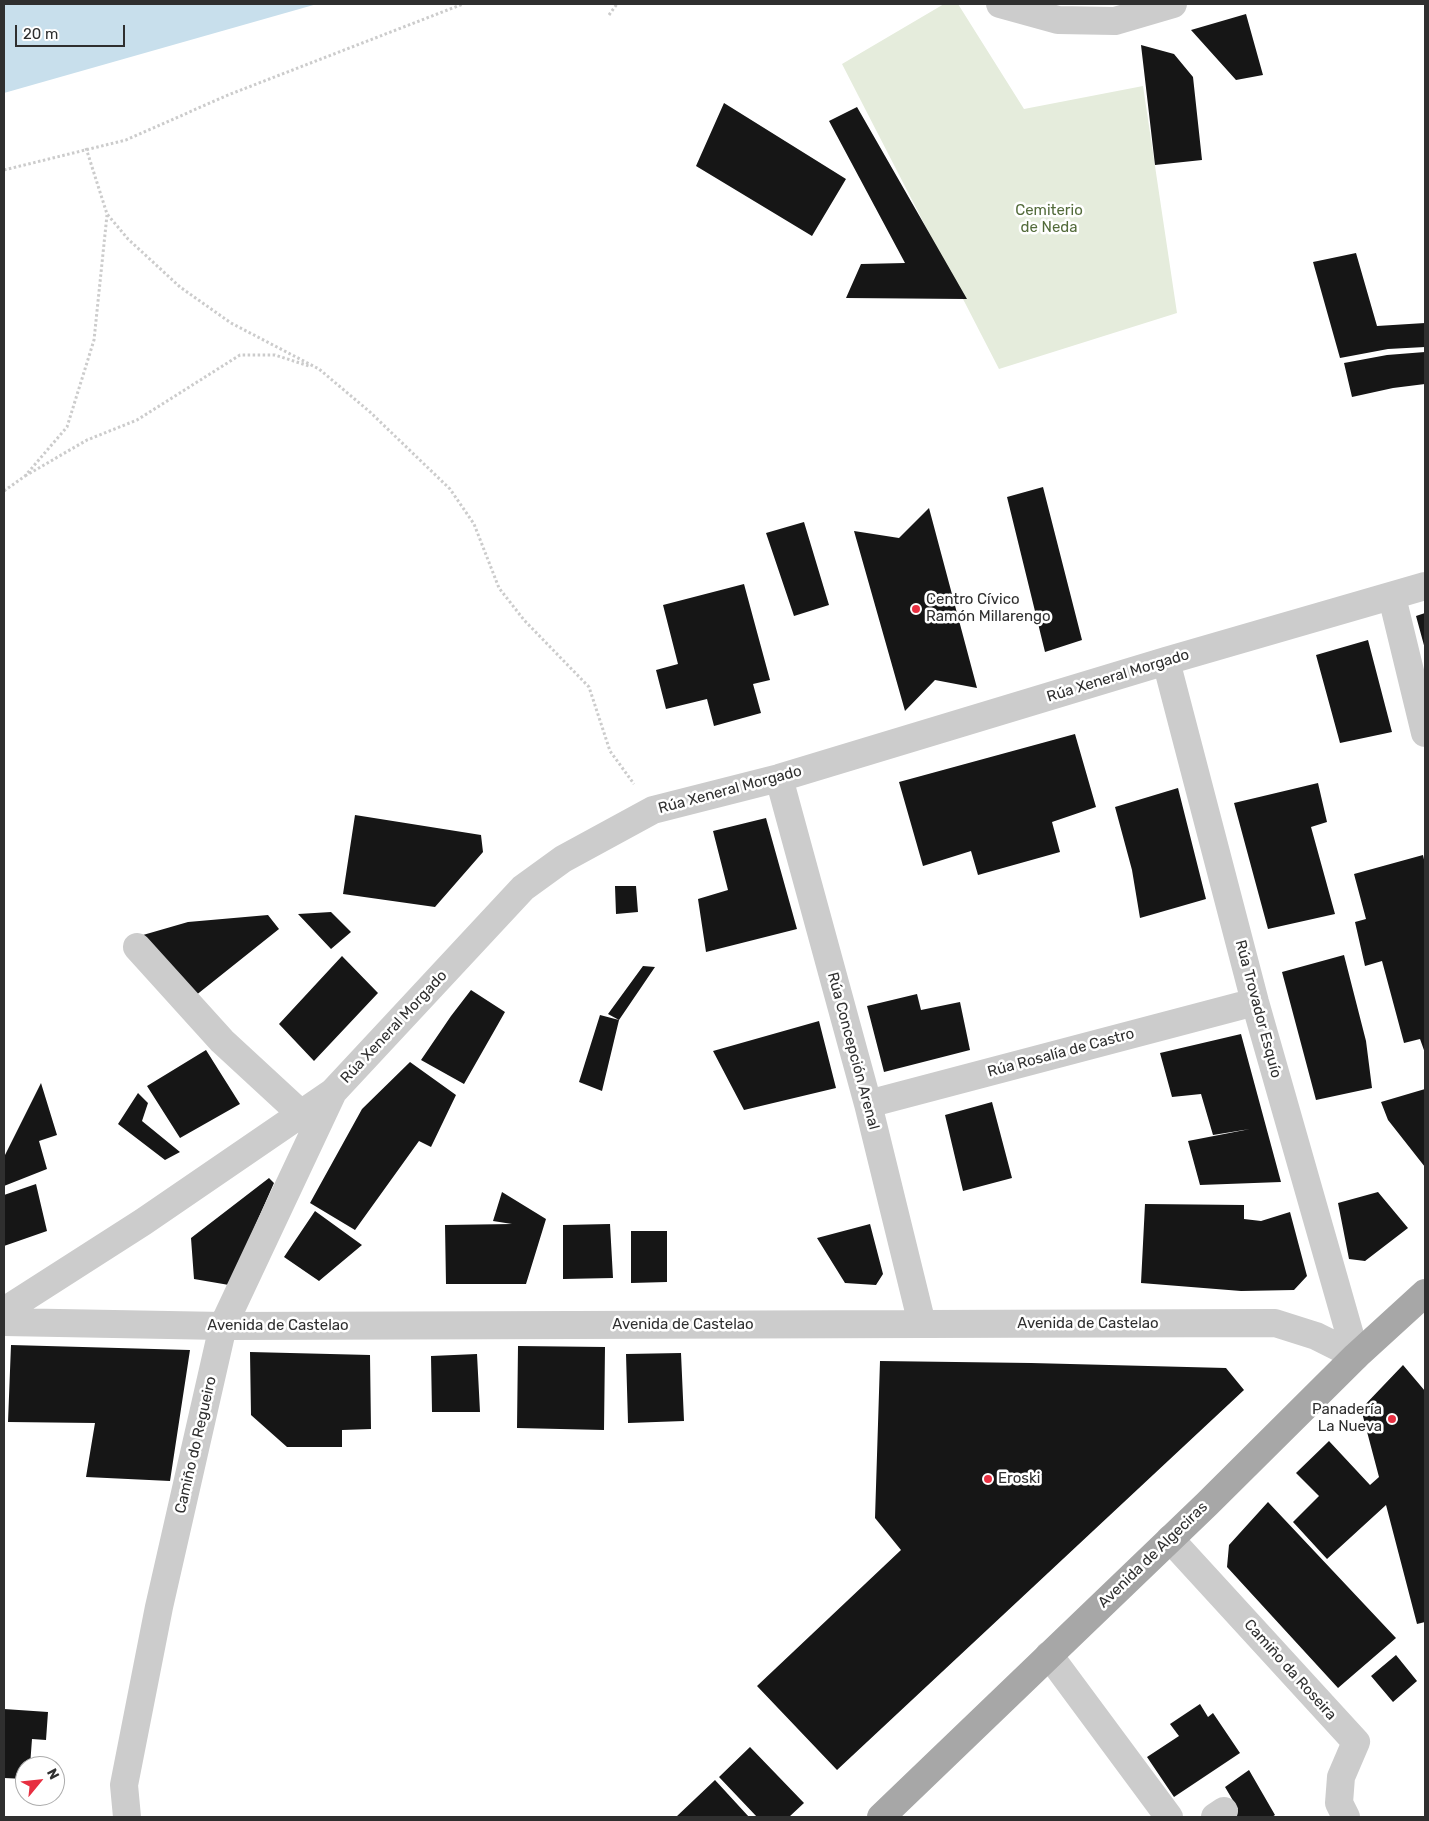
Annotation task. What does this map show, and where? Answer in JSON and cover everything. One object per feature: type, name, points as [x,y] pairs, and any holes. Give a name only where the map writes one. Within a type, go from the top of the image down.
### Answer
[{"type":"main road","name":"Avenida de Algeciras","points":[[881,1817],[1170,1539],[1356,1356],[1425,1293]]},
{"type":"street","points":[[1000,4],[1058,20],[1115,22],[1173,4]]},
{"type":"street","name":"Rúa Xeneral Morgado","points":[[4,1311],[142,1222],[333,1092],[523,888],[563,859],[653,810],[779,778],[1166,661],[1425,586]]},
{"type":"street","points":[[1392,597],[1425,733]]},
{"type":"street","name":"Rúa Trovador Esquío","points":[[1166,661],[1255,1002],[1356,1356]]},
{"type":"street","name":"Rúa Concepción Arenal","points":[[779,778],[868,1104],[922,1324]]},
{"type":"street","points":[[137,947],[222,1041],[300,1113]]},
{"type":"street","name":"Rúa Rosalía de Castro","points":[[868,1104],[1255,1002]]},
{"type":"street","name":"Camiño do Regueiro","points":[[126,1817],[124,1785],[160,1607],[223,1326],[333,1092]]},
{"type":"street","name":"Avenida de Castelao","points":[[4,1322],[223,1326],[1275,1323],[1316,1336],[1356,1356]]},
{"type":"street","name":"Camiño da Roseira","points":[[1170,1539],[1356,1742],[1341,1777],[1339,1803],[1346,1817]]},
{"type":"street","points":[[1049,1655],[1169,1817]]},
{"type":"path","points":[[4,170],[86,148],[126,140],[228,95],[463,4]]},
{"type":"path","points":[[610,15],[617,4]]},
{"type":"path","points":[[86,148],[107,214],[128,239],[180,287],[231,323],[319,369],[370,412],[450,489],[474,524],[499,588],[524,620],[590,687],[610,751],[653,810]]},
{"type":"path","points":[[25,476],[67,427],[70,418],[94,340],[107,214]]},
{"type":"path","points":[[4,491],[25,476],[86,440],[137,420],[240,355],[275,355],[319,369]]},
{"type":"green space","name":"Cemiterio de Neda","points":[[944,4],[958,4],[1024,109],[1143,86],[1177,313],[999,369],[842,64]]},
{"type":"water","points":[[4,4],[317,4],[4,93]]},
{"type":"building","points":[[1246,14],[1263,75],[1236,80],[1191,30]]},
{"type":"building","points":[[1141,45],[1174,54],[1193,77],[1202,160],[1155,165]]},
{"type":"building","points":[[724,103],[846,179],[812,236],[696,166]]},
{"type":"building","points":[[857,107],[967,299],[846,298],[861,264],[905,263],[829,121]]},
{"type":"building","points":[[1356,253],[1377,326],[1425,323],[1425,347],[1388,349],[1340,358],[1313,262]]},
{"type":"building","points":[[1425,352],[1425,384],[1393,388],[1352,397],[1344,363],[1387,355]]},
{"type":"building","points":[[1043,487],[1082,640],[1045,652],[1007,497]]},
{"type":"building","name":"Centro Cívico Ramón Millarengo","points":[[929,508],[977,688],[935,680],[905,711],[854,531],[899,538]]},
{"type":"building","points":[[804,522],[829,605],[794,616],[766,533]]},
{"type":"building","points":[[744,584],[770,680],[753,684],[761,713],[714,726],[707,699],[666,709],[656,670],[678,664],[663,605]]},
{"type":"building","points":[[1425,613],[1425,649],[1416,616]]},
{"type":"building","points":[[1368,640],[1392,732],[1340,743],[1316,655]]},
{"type":"building","points":[[1075,734],[1096,807],[1052,822],[1060,852],[978,875],[971,851],[923,866],[899,782]]},
{"type":"building","points":[[1318,783],[1327,822],[1311,827],[1335,914],[1268,929],[1234,803]]},
{"type":"building","points":[[1178,788],[1206,899],[1140,918],[1132,870],[1115,807]]},
{"type":"building","points":[[355,815],[481,835],[483,852],[435,907],[343,894]]},
{"type":"building","points":[[766,818],[797,929],[706,952],[698,899],[728,890],[713,831]]},
{"type":"building","points":[[1423,855],[1425,864],[1425,1053],[1420,1039],[1404,1043],[1382,961],[1365,966],[1355,922],[1366,919],[1354,874]]},
{"type":"building","points":[[615,886],[636,886],[638,912],[616,914]]},
{"type":"building","points":[[331,912],[351,932],[331,949],[298,914]]},
{"type":"building","points":[[268,915],[279,929],[195,996],[143,935],[188,922]]},
{"type":"building","points":[[1344,955],[1366,1041],[1372,1088],[1316,1100],[1282,972]]},
{"type":"building","points":[[342,956],[378,993],[314,1061],[279,1024]]},
{"type":"building","points":[[643,966],[655,967],[619,1020],[608,1014]]},
{"type":"building","points":[[471,990],[505,1012],[464,1084],[421,1060]]},
{"type":"building","points":[[917,994],[921,1010],[960,1002],[970,1050],[884,1072],[867,1006]]},
{"type":"building","points":[[600,1015],[619,1020],[602,1091],[579,1082]]},
{"type":"building","points":[[819,1021],[836,1088],[744,1110],[713,1051]]},
{"type":"building","points":[[1241,1034],[1281,1182],[1200,1185],[1188,1141],[1250,1129],[1213,1135],[1201,1094],[1172,1097],[1160,1053]]},
{"type":"building","points":[[206,1050],[240,1104],[180,1138],[147,1086]]},
{"type":"building","points":[[410,1062],[456,1095],[431,1147],[419,1141],[355,1230],[310,1203],[362,1109]]},
{"type":"building","points":[[41,1083],[57,1135],[39,1141],[47,1169],[4,1186],[4,1157]]},
{"type":"building","points":[[1425,1089],[1425,1167],[1388,1120],[1381,1102]]},
{"type":"building","points":[[138,1093],[148,1103],[142,1121],[180,1152],[165,1160],[118,1124]]},
{"type":"building","points":[[992,1102],[1012,1178],[963,1191],[945,1115]]},
{"type":"building","points":[[269,1178],[274,1183],[229,1285],[194,1279],[191,1238]]},
{"type":"building","points":[[36,1184],[47,1231],[4,1246],[4,1195]]},
{"type":"building","points":[[502,1192],[546,1219],[526,1284],[446,1284],[445,1225],[512,1224],[493,1221]]},
{"type":"building","points":[[1378,1192],[1408,1228],[1365,1261],[1349,1259],[1338,1203]]},
{"type":"building","points":[[1145,1204],[1244,1205],[1244,1219],[1261,1221],[1290,1212],[1307,1276],[1294,1290],[1241,1291],[1141,1283]]},
{"type":"building","points":[[315,1211],[362,1245],[319,1281],[284,1257]]},
{"type":"building","points":[[610,1224],[613,1278],[563,1279],[563,1225]]},
{"type":"building","points":[[870,1224],[883,1274],[876,1285],[845,1283],[817,1238]]},
{"type":"building","points":[[631,1231],[667,1231],[667,1282],[631,1283]]},
{"type":"building","points":[[11,1345],[190,1350],[170,1481],[86,1477],[95,1423],[8,1422]]},
{"type":"building","points":[[518,1346],[605,1347],[604,1430],[517,1428]]},
{"type":"building","points":[[250,1352],[370,1355],[371,1429],[342,1430],[342,1447],[287,1447],[251,1415]]},
{"type":"building","points":[[681,1353],[684,1421],[628,1423],[626,1354]]},
{"type":"building","points":[[477,1354],[480,1412],[432,1412],[431,1356]]},
{"type":"building","points":[[880,1361],[1226,1368],[1244,1390],[837,1770],[757,1686],[901,1550],[875,1518]]},
{"type":"building","points":[[1403,1365],[1425,1391],[1425,1622],[1417,1624],[1386,1505],[1327,1559],[1293,1522],[1319,1496],[1296,1473],[1329,1441],[1370,1485],[1379,1477],[1361,1409]]},
{"type":"building","points":[[1268,1502],[1396,1638],[1338,1688],[1227,1567],[1229,1545]]},
{"type":"building","points":[[1396,1655],[1417,1681],[1393,1702],[1371,1676]]},
{"type":"building","points":[[1200,1704],[1208,1717],[1213,1713],[1240,1753],[1174,1797],[1147,1757],[1179,1736],[1170,1724]]},
{"type":"building","points":[[4,1709],[48,1712],[46,1740],[32,1739],[31,1756],[15,1756],[15,1779],[4,1778]]},
{"type":"building","points":[[750,1747],[804,1803],[789,1817],[757,1817],[719,1777]]},
{"type":"building","points":[[1249,1770],[1275,1815],[1272,1817],[1234,1817],[1232,1815],[1238,1809],[1225,1787]]},
{"type":"building","points":[[715,1780],[749,1817],[676,1817]]},
{"type":"place","name":"Centro Cívico Ramón Millarengo","points":[[916,609]]},
{"type":"place","name":"Panadería La Nueva","points":[[1392,1419]]},
{"type":"place","name":"Eroski","points":[[988,1479]]}]
